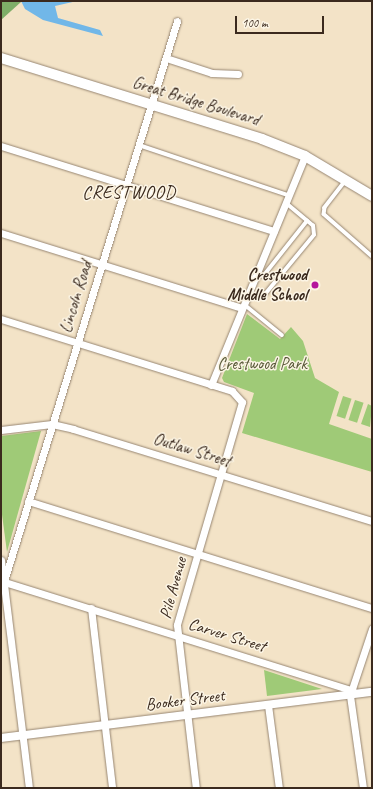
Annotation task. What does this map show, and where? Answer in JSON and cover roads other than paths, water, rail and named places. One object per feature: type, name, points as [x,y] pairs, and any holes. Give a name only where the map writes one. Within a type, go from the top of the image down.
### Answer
[{"type":"main road","name":"Great Bridge Boulevard","points":[[1,58],[257,137],[305,156],[372,196]]},
{"type":"street","name":"Lincoln Road","points":[[2,581],[177,21]]},
{"type":"street","points":[[166,58],[212,73],[238,74]]},
{"type":"street","points":[[1,146],[274,230]]},
{"type":"street","points":[[1,319],[211,385],[254,277],[305,156]]},
{"type":"street","points":[[1,233],[243,306]]},
{"type":"street","name":"Pile Avenue","points":[[196,788],[177,635],[198,554],[242,402],[232,391],[211,385]]},
{"type":"street","name":"Outlaw Street","points":[[1,430],[52,424],[372,521]]},
{"type":"street","points":[[28,501],[372,608]]},
{"type":"street","points":[[1,560],[2,581],[29,788]]},
{"type":"street","name":"Carver Street","points":[[2,581],[177,635],[351,692]]},
{"type":"street","points":[[91,608],[112,788]]},
{"type":"street","points":[[363,788],[351,692],[372,629]]},
{"type":"street","name":"Booker Street","points":[[1,738],[186,716],[351,692],[372,692]]},
{"type":"street","points":[[268,705],[279,788]]},
{"type":"lane","points":[[139,145],[288,195]]},
{"type":"lane","points":[[347,180],[324,208],[324,214],[372,256]]},
{"type":"lane","points":[[247,296],[266,293],[314,235],[314,229],[286,202]]},
{"type":"lane","points":[[254,277],[264,274],[307,221]]},
{"type":"lane","points":[[243,306],[282,335]]},
{"type":"water","points":[[21,1],[77,1],[55,6],[58,18],[100,30],[103,36],[43,20],[25,9]]},
{"type":"place","name":"Crestwood Middle School","points":[[315,285]]},
{"type":"district","name":"CRESTWOOD","points":[[129,192]]},
{"type":"park label","name":"Crestwood Park","points":[[262,364]]}]
